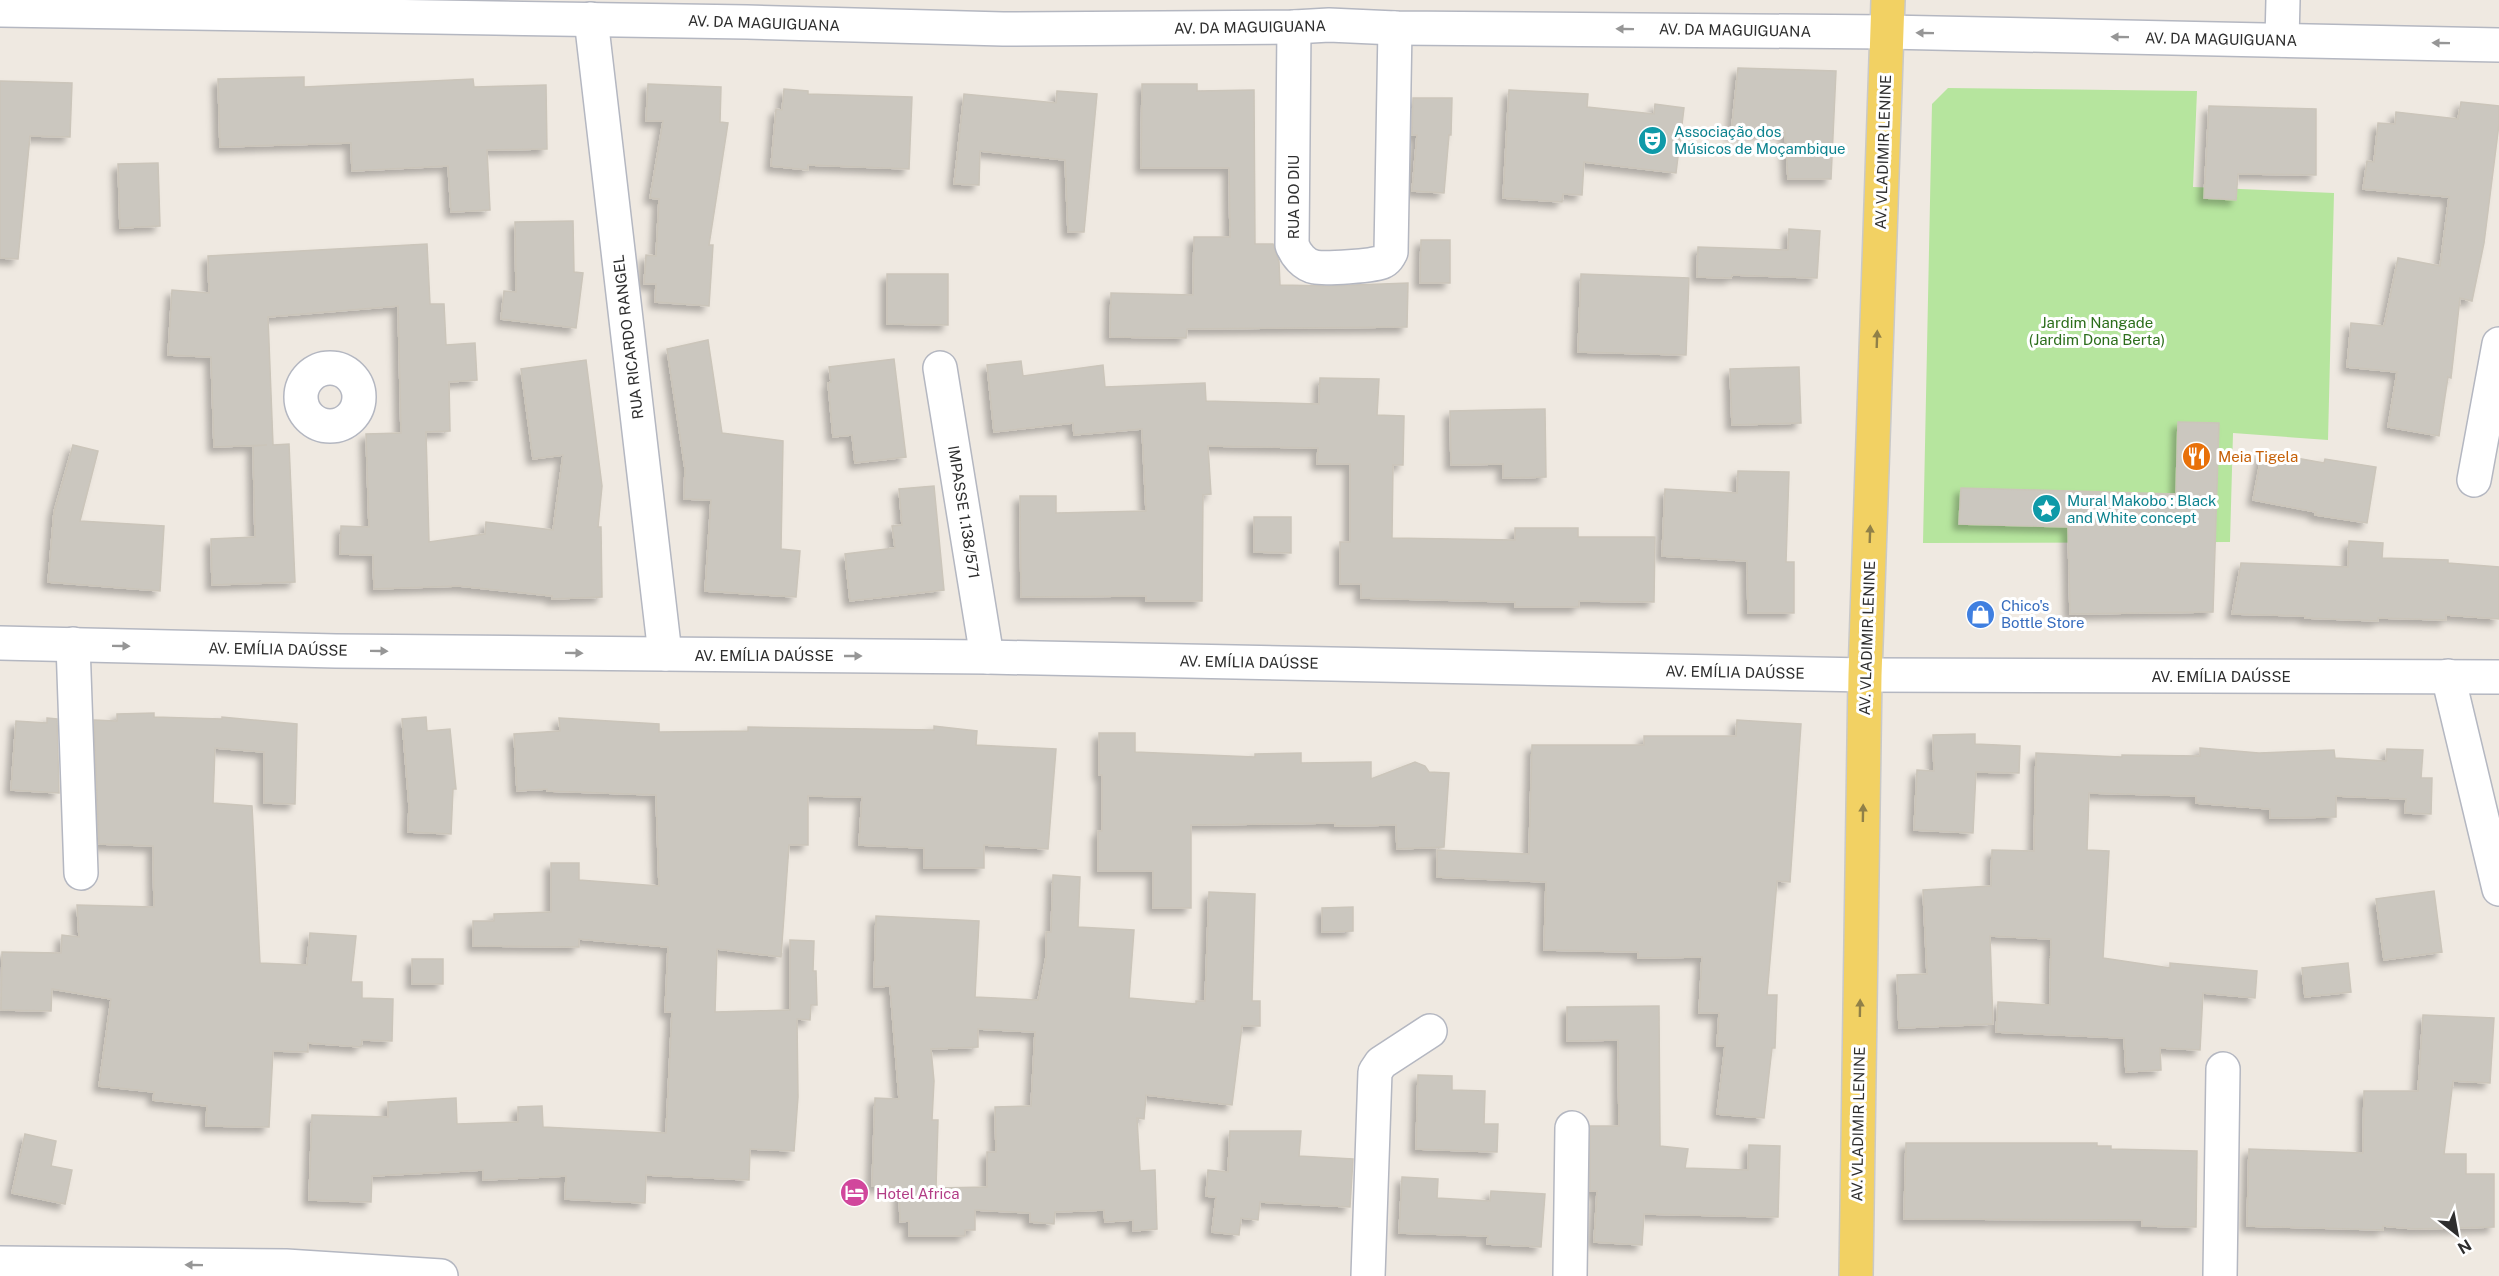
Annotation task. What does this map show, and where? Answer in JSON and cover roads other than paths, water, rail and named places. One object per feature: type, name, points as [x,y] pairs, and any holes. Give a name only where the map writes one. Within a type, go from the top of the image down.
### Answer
[{"type":"main road","name":"AV. VLADIMIR LENINE","points":[[1856,1276],[1865,675],[1888,0]]},
{"type":"street","points":[[2282,40],[2283,0]]},
{"type":"street","name":"AV. DA MAGUIGUANA","points":[[0,10],[446,8],[591,19],[746,11],[1003,29],[1294,27],[1329,13],[1395,28],[1887,32],[2499,45]]},
{"type":"street","name":"RUA RICARDO RANGEL","points":[[591,19],[665,654]]},
{"type":"street","name":"RUA DO DIU","points":[[1294,27],[1292,245],[1296,255],[1305,263],[1316,267],[1375,265],[1387,259],[1391,252],[1395,28]]},
{"type":"street","points":[[2474,480],[2499,344]]},
{"type":"street","name":"IMPASSE 1.138/571","points":[[940,368],[987,657]]},
{"type":"street","name":"AV. EMÍLIA DAÚSSE","points":[[0,643],[325,650],[987,657],[1865,675],[2499,677]]},
{"type":"street","points":[[73,644],[81,873]]},
{"type":"street","points":[[2448,676],[2499,889]]},
{"type":"street","points":[[1368,1276],[1375,1072],[1381,1063],[1430,1031]]},
{"type":"street","points":[[2220,1276],[2223,1069]]},
{"type":"street","points":[[1570,1276],[1572,1128]]},
{"type":"street","points":[[0,1263],[286,1266],[441,1276]]},
{"type":"place","name":"Associação dos Músicos de Moçambique","points":[[1653,140]]},
{"type":"place","name":"Meia Tigela","points":[[2197,456]]},
{"type":"place","name":"Mural Makobo : Black and White concept","points":[[2046,509]]},
{"type":"place","name":"Chico's Bottle Store","points":[[1980,614]]},
{"type":"place","name":"Hotel Africa","points":[[855,1193]]},
{"type":"park label","name":"Jardim Nangade (Jardim Dona Berta)","points":[[2097,330]]}]
